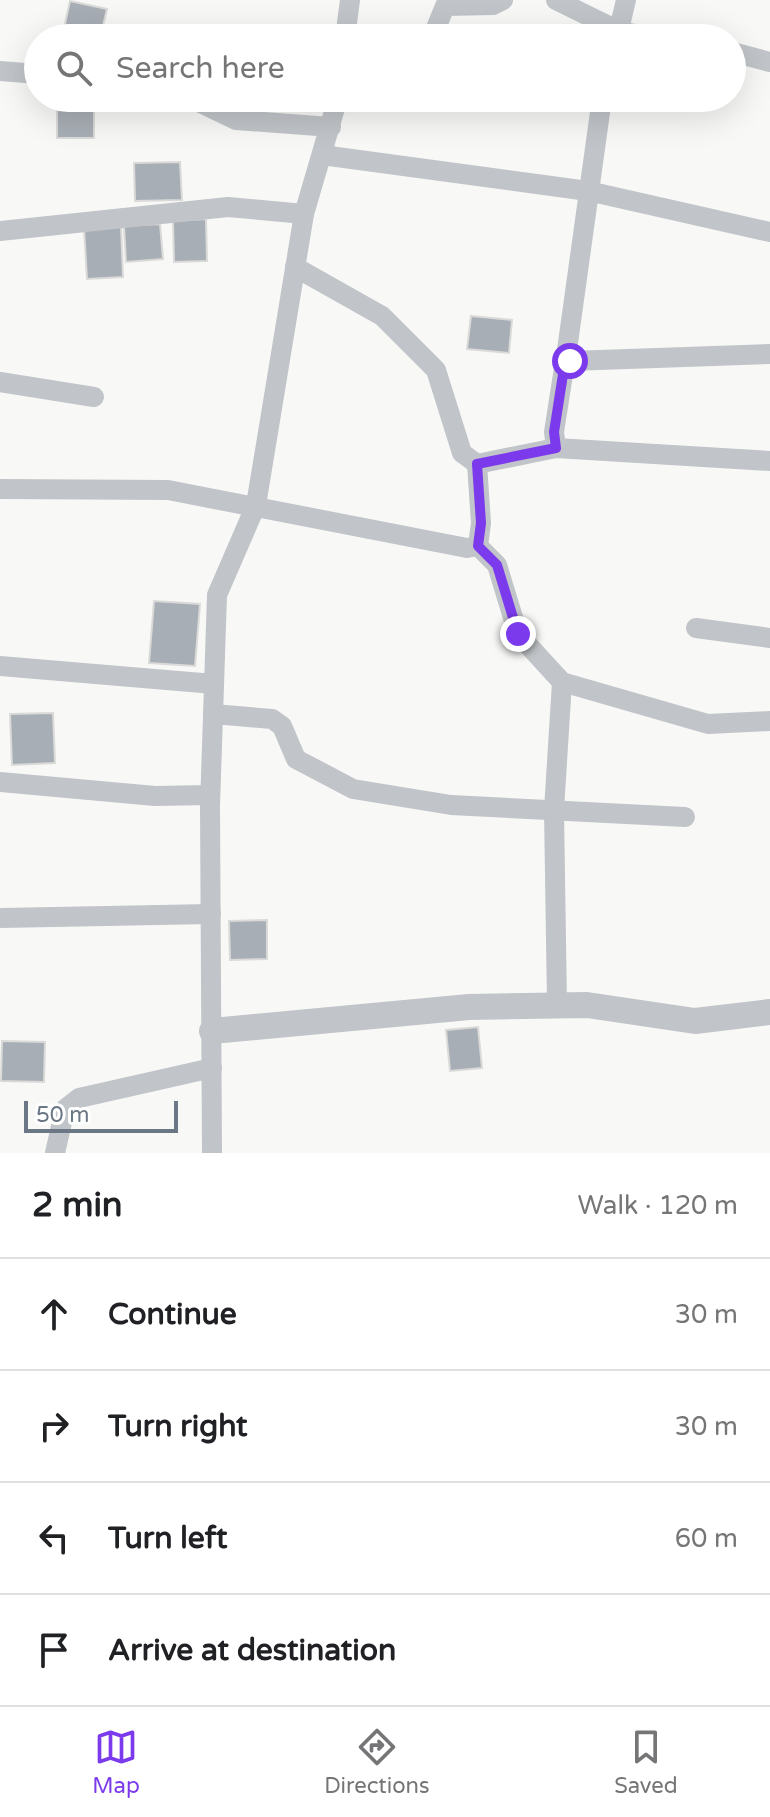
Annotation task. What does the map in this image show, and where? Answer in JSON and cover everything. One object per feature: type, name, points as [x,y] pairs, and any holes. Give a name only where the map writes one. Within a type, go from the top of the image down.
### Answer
[{"type":"street","points":[[347,24],[350,0]]},
{"type":"street","points":[[438,24],[445,6],[493,5],[503,0]]},
{"type":"street","points":[[556,0],[600,24]]},
{"type":"street","points":[[620,24],[626,0]]},
{"type":"street","points":[[746,56],[770,62]]},
{"type":"street","points":[[0,71],[24,73]]},
{"type":"street","points":[[219,112],[236,120],[331,127]]},
{"type":"street","points":[[212,1153],[210,795],[217,595],[256,505],[304,214],[335,112]]},
{"type":"street","points":[[570,361],[567,350],[600,112]]},
{"type":"street","points":[[322,155],[588,191],[770,232]]},
{"type":"street","points":[[0,231],[228,207],[304,214]]},
{"type":"street","points":[[295,267],[382,316],[436,370],[462,453],[477,464],[556,448],[770,461]]},
{"type":"street","points":[[556,448],[554,432],[564,368],[570,361],[770,354]]},
{"type":"street","points":[[0,382],[94,397]]},
{"type":"street","points":[[477,464],[481,523],[478,546]]},
{"type":"street","points":[[0,489],[168,490],[467,548],[478,546]]},
{"type":"street","points":[[478,546],[497,565],[518,634],[562,682],[708,724],[770,721]]},
{"type":"street","points":[[696,628],[770,638]]},
{"type":"street","points":[[0,666],[214,684]]},
{"type":"street","points":[[557,1005],[554,810],[562,682]]},
{"type":"street","points":[[213,714],[272,719],[282,726],[296,759],[353,789],[451,805],[685,817]]},
{"type":"street","points":[[0,782],[155,796],[210,795]]},
{"type":"street","points":[[0,918],[211,914]]},
{"type":"street","points":[[212,1031],[469,1007],[587,1005],[695,1021],[770,1012]]},
{"type":"street","points":[[55,1153],[65,1109],[79,1098],[212,1068]]},
{"type":"building","points":[[70,1],[107,9],[103,24],[65,24]]},
{"type":"building","points":[[57,112],[94,112],[94,138],[57,138]]},
{"type":"building","points":[[180,162],[182,200],[135,201],[134,163]]},
{"type":"building","points":[[206,219],[207,261],[174,262],[173,221]]},
{"type":"building","points":[[160,224],[163,259],[126,262],[124,226]]},
{"type":"building","points":[[121,226],[123,277],[87,279],[84,228]]},
{"type":"building","points":[[471,316],[512,320],[509,353],[467,349]]},
{"type":"building","points":[[154,601],[200,604],[195,666],[149,663]]},
{"type":"building","points":[[53,713],[55,763],[12,765],[10,714]]},
{"type":"building","points":[[267,920],[267,959],[230,960],[229,921]]},
{"type":"building","points":[[478,1027],[482,1068],[450,1071],[446,1030]]},
{"type":"building","points":[[2,1041],[45,1042],[44,1082],[1,1081]]},
{"type":"route","points":[[518,634],[497,565],[478,546],[481,523],[477,464],[556,448],[554,432],[564,368],[570,361]]}]
